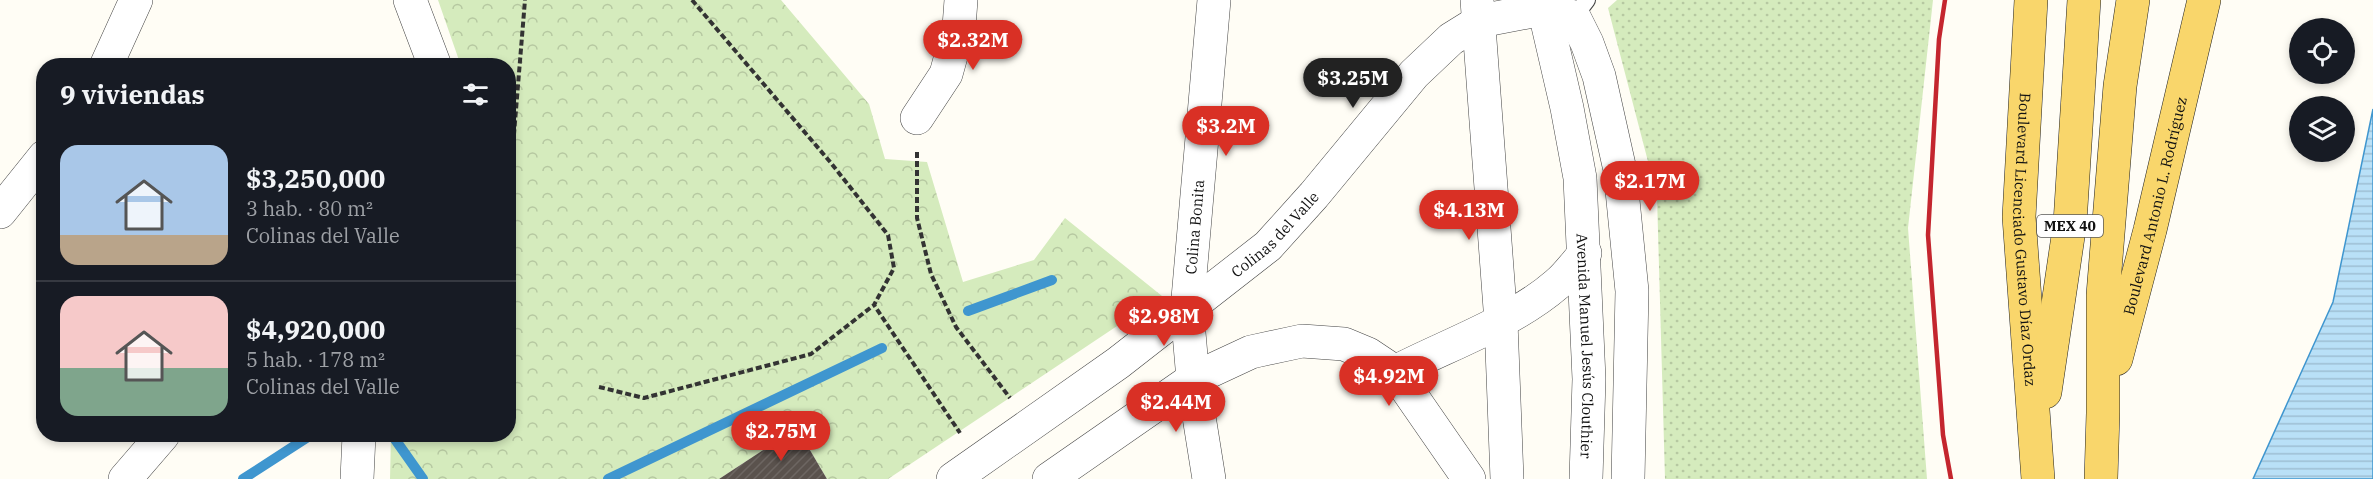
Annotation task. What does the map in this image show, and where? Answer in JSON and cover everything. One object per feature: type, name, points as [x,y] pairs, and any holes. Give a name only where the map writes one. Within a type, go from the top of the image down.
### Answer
[{"type":"main road","name":"Boulevard Licenciado Gustavo Díaz Ordaz","points":[[2031,0],[2019,217],[2037,465]]},
{"type":"main road","name":"MEX 40","points":[[2037,465],[2070,223],[2084,0]]},
{"type":"main road","points":[[2101,479],[2103,296],[2120,86],[2133,0]]},
{"type":"main road","name":"Boulevard Antonio L. Rodríguez","points":[[2103,413],[2204,0]]},
{"type":"street","points":[[110,58],[135,0]]},
{"type":"street","points":[[410,0],[432,58]]},
{"type":"street","points":[[917,118],[946,74],[959,27],[961,0]]},
{"type":"street","name":"Colina Bonita","points":[[1209,479],[1193,379],[1187,310],[1214,0]]},
{"type":"street","points":[[1507,479],[1501,322],[1478,10],[1561,7],[1587,43],[1599,76],[1620,170],[1632,291],[1628,479]]},
{"type":"street","name":"Avenida Manuel Jesús Clouthier","points":[[1561,7],[1567,108],[1580,178],[1585,253],[1589,379],[1586,479]]},
{"type":"street","name":"Colinas del Valle","points":[[966,470],[1118,363],[1268,246],[1314,195],[1414,74],[1478,10]]},
{"type":"street","points":[[0,212],[24,169]]},
{"type":"street","points":[[1395,372],[1446,345],[1501,322],[1558,284],[1585,253]]},
{"type":"street","points":[[1049,479],[1193,379],[1251,352],[1302,341],[1344,344],[1368,354],[1395,372],[1469,479]]},
{"type":"street","points":[[125,479],[157,442]]},
{"type":"street","points":[[357,479],[359,442]]},
{"type":"path","points":[[516,110],[525,0]]},
{"type":"path","points":[[600,387],[644,398],[812,354],[874,305],[894,268],[888,235],[831,163],[692,0]]},
{"type":"path","points":[[917,118],[916,218],[931,274],[956,327],[1031,424]]},
{"type":"path","points":[[874,305],[966,470]]},
{"type":"green space","points":[[438,0],[781,0],[869,104],[885,159],[927,162],[963,282],[1034,260],[1065,218],[1162,296],[888,479],[827,479],[797,428],[719,479],[390,479],[391,442],[516,442],[516,58],[458,58]]},
{"type":"green space","points":[[1617,0],[1933,0],[1908,228],[1927,479],[1665,479],[1657,196],[1608,8]]},
{"type":"water","points":[[2373,109],[2373,479],[2253,479],[2333,302]]},
{"type":"building","points":[[797,428],[827,479],[719,479]]},
{"type":"waterway","points":[[968,311],[1052,280]]},
{"type":"waterway","points":[[608,479],[882,348]]},
{"type":"waterway","points":[[243,479],[300,442]]},
{"type":"waterway","points":[[397,442],[423,479]]},
{"type":"railway","points":[[1945,0],[1939,39],[1928,235],[1943,435],[1951,479]]}]
